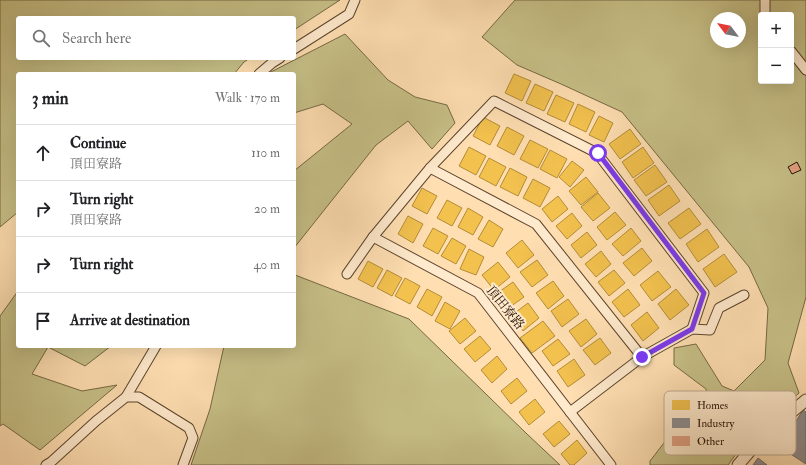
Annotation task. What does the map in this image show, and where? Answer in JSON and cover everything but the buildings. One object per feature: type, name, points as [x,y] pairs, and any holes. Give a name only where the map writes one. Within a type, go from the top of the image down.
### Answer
[{"type":"street","points":[[296,48],[349,14],[355,0]]},
{"type":"street","points":[[765,0],[765,12]]},
{"type":"street","points":[[794,55],[806,70]]},
{"type":"street","points":[[261,72],[277,60]]},
{"type":"street","points":[[347,274],[373,237],[430,168],[494,101],[598,153],[704,293],[692,329]]},
{"type":"street","points":[[430,168],[536,224],[642,357]]},
{"type":"street","name":"頂田寮路","points":[[373,237],[478,293],[611,465]]},
{"type":"street","points":[[570,412],[642,357],[692,329],[710,330],[719,308],[744,295]]},
{"type":"street","points":[[46,465],[126,397],[155,348]]},
{"type":"street","points":[[126,397],[139,397],[189,428],[193,438],[183,465]]},
{"type":"street","points":[[796,408],[806,400]]},
{"type":"street","points":[[738,465],[747,455]]},
{"type":"shaded area","points":[[0,0],[340,0],[296,29],[296,16],[16,16],[16,60],[247,60],[236,72],[16,72],[16,214],[0,227]]},
{"type":"shaded area","points":[[515,0],[806,0],[806,297],[788,363],[799,393],[796,396],[796,391],[734,391],[765,360],[768,308],[749,267],[622,112],[517,65],[482,37]]},
{"type":"shaded area","points":[[345,34],[388,80],[415,97],[447,105],[455,123],[432,149],[408,121],[376,145],[296,245],[296,169],[352,124],[323,104],[296,112],[296,72],[271,72]]},
{"type":"shaded area","points":[[296,275],[409,319],[560,465],[191,465],[210,409],[224,348],[296,348]]},
{"type":"shaded area","points":[[16,294],[16,348],[47,348],[32,374],[82,391],[117,385],[40,450],[3,424],[0,426],[0,316]]},
{"type":"shaded area","points":[[696,344],[722,386],[734,391],[706,391],[706,389],[674,365],[674,348]]},
{"type":"shaded area","points":[[50,348],[108,348],[85,366]]},
{"type":"shaded area","points":[[664,443],[664,455],[735,455],[728,465],[650,465],[650,461]]},
{"type":"route","points":[[598,153],[704,293],[692,329],[642,357]]}]
